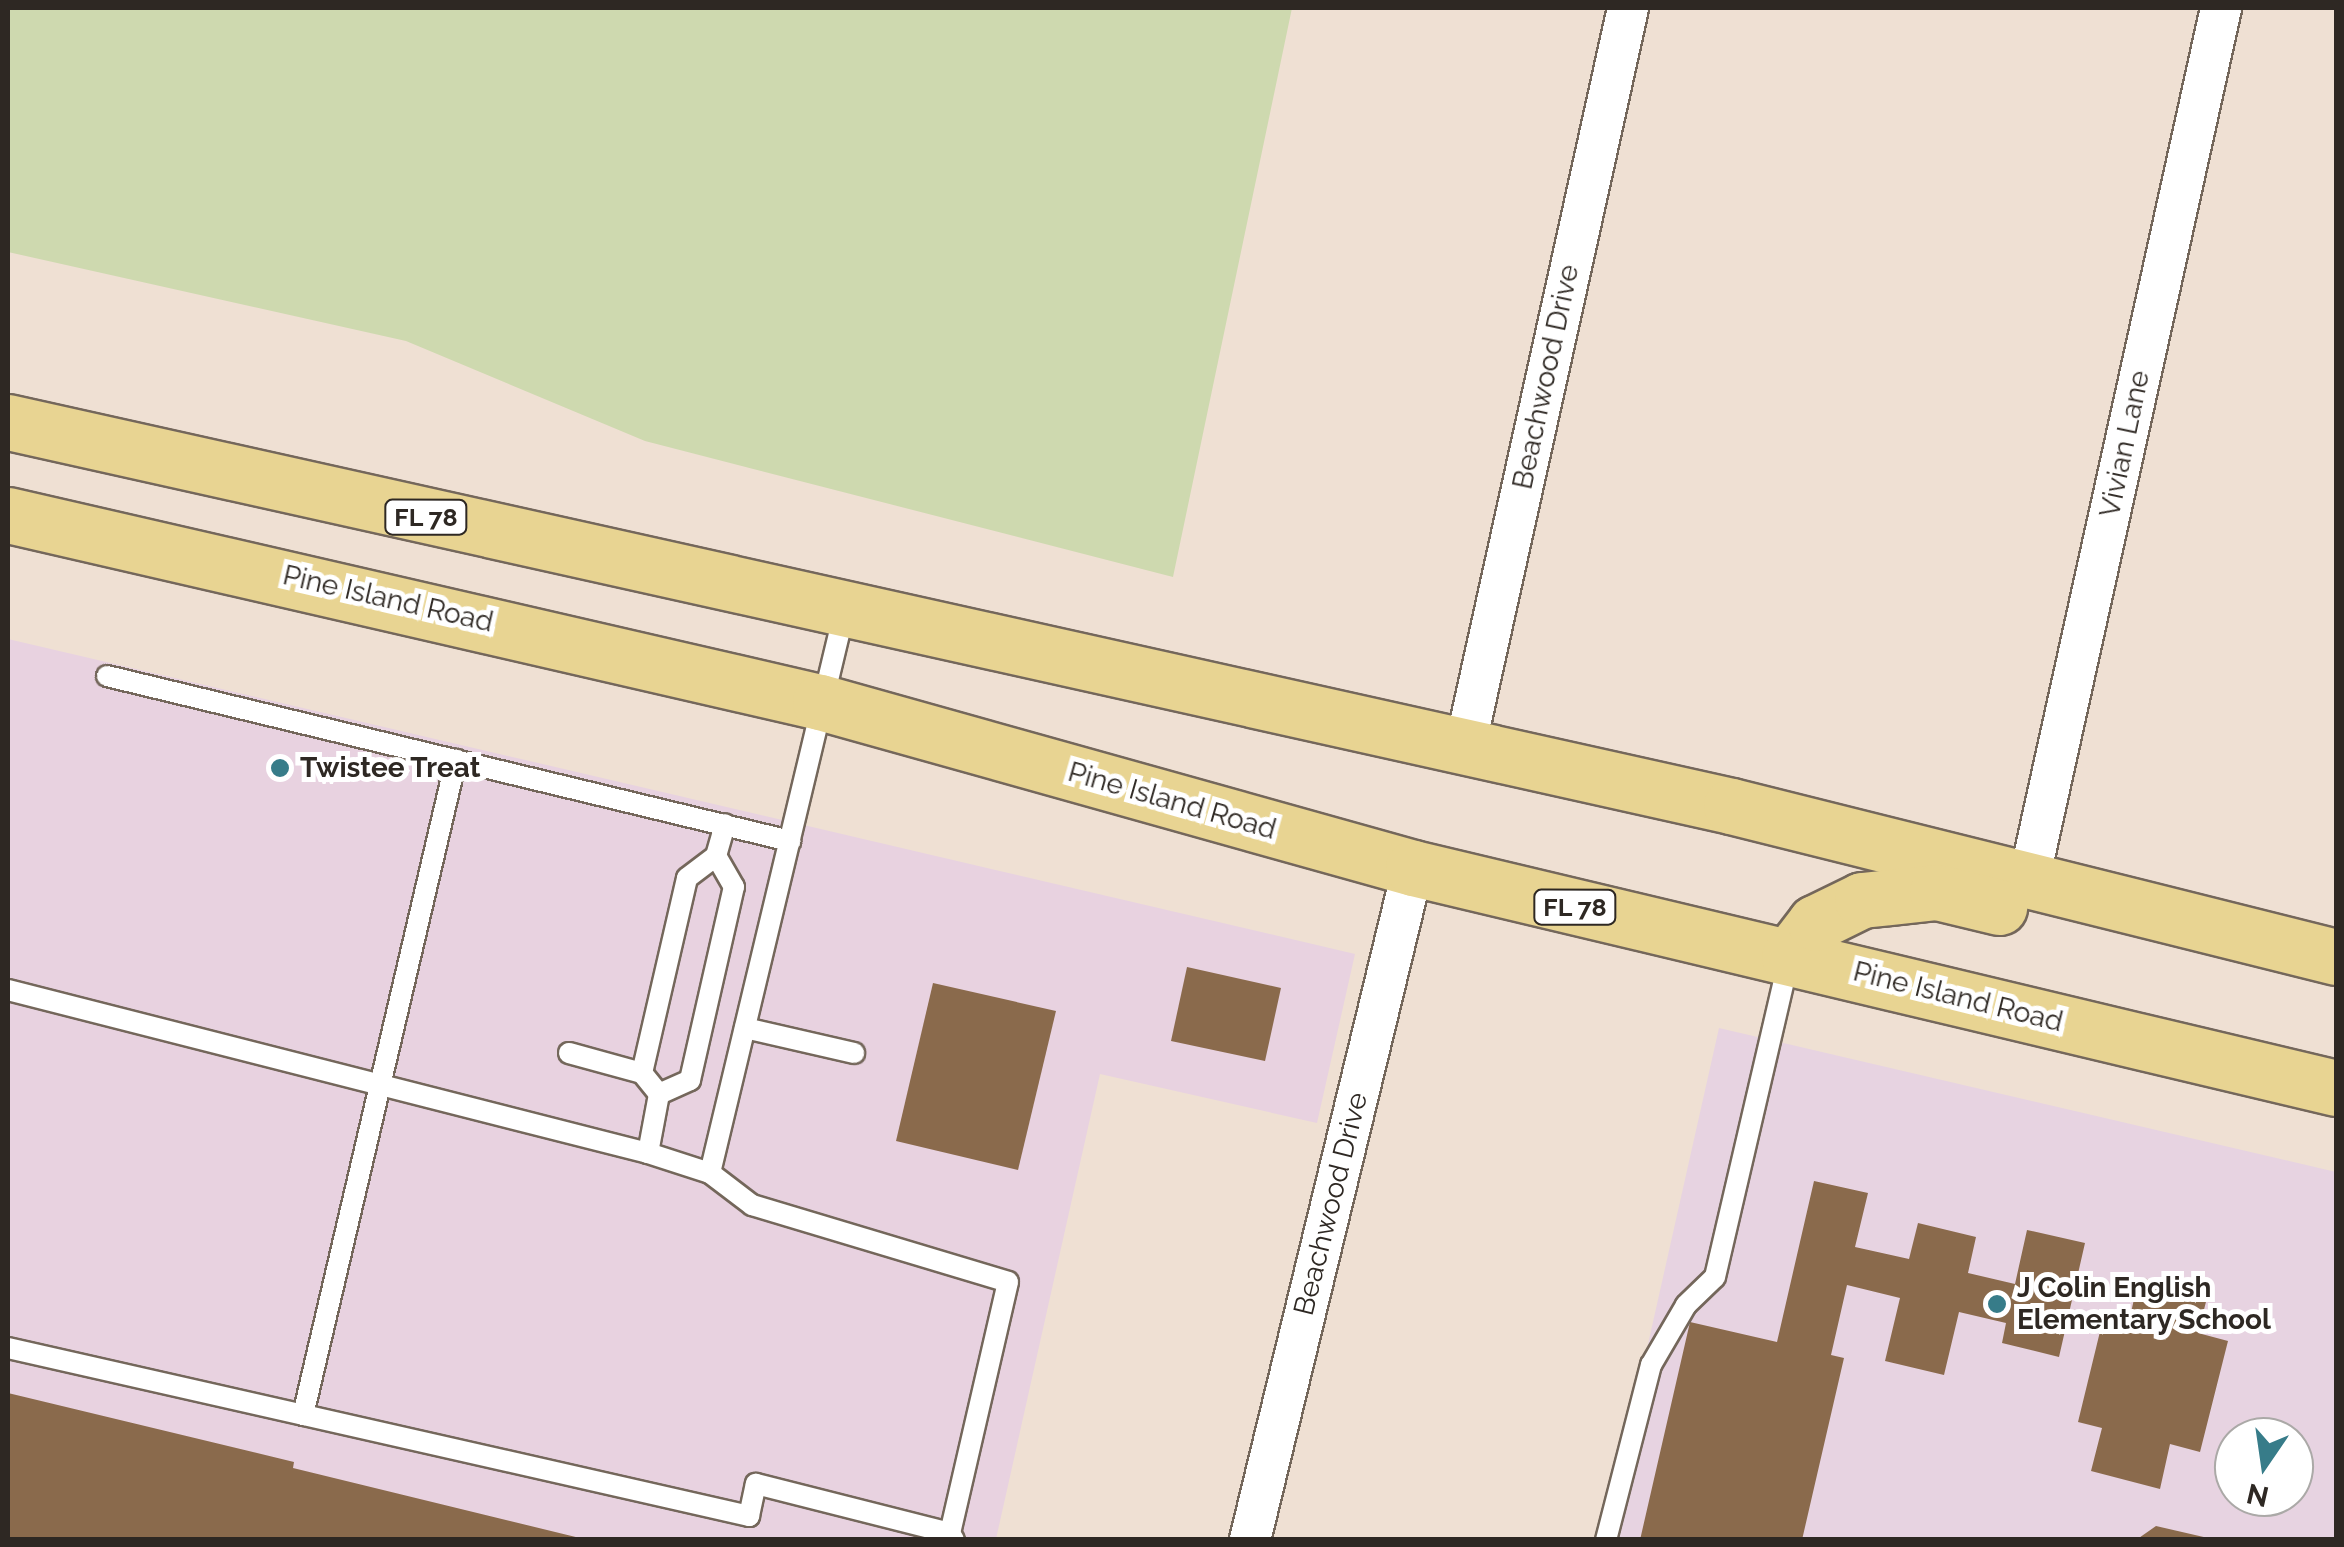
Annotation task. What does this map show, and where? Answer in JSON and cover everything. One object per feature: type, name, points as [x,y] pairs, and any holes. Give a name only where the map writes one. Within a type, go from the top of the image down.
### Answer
[{"type":"main road","name":"FL 78","points":[[8,422],[1465,748],[2028,880],[2336,959]]},
{"type":"main road","name":"Pine Island Road","points":[[8,515],[298,578],[820,702],[1413,868],[2336,1088]]},
{"type":"main road","points":[[8,545],[110,562],[298,578]]},
{"type":"main road","points":[[1790,957],[1815,924],[1862,900],[1937,892],[2193,952],[2336,959]]},
{"type":"street","name":"Beachwood Drive","points":[[1465,748],[1628,8]]},
{"type":"street","name":"Vivian Lane","points":[[2028,880],[2221,8]]},
{"type":"street","name":"Beachwood Drive","points":[[1250,1540],[1413,868]]},
{"type":"lane","points":[[710,1173],[844,611]]},
{"type":"lane","points":[[106,676],[790,840]]},
{"type":"lane","points":[[303,1414],[456,760]]},
{"type":"lane","points":[[642,1073],[687,878],[716,856],[725,824]]},
{"type":"lane","points":[[659,1094],[690,1080],[734,887],[716,856]]},
{"type":"lane","points":[[1606,1540],[1651,1365],[1686,1305],[1716,1277],[1790,957]]},
{"type":"lane","points":[[8,990],[648,1153],[710,1173],[752,1204],[1008,1282],[952,1536],[756,1484],[749,1516],[8,1348]]},
{"type":"lane","points":[[745,1028],[854,1053]]},
{"type":"lane","points":[[569,1053],[642,1073],[659,1094],[648,1153]]},
{"type":"shaded area","points":[[8,639],[1355,954],[1317,1123],[1100,1074],[996,1539],[8,1540]]},
{"type":"shaded area","name":"J Colin English Elementary School","points":[[1719,1028],[2336,1172],[2336,1539],[1604,1540]]},
{"type":"green space","points":[[8,8],[1292,8],[1173,577],[645,441],[406,341],[8,252]]},
{"type":"building","points":[[1187,967],[1281,988],[1265,1061],[1171,1041]]},
{"type":"building","points":[[933,983],[1056,1011],[1018,1170],[896,1141]]},
{"type":"building","points":[[1814,1181],[1868,1193],[1855,1247],[1909,1259],[1918,1223],[1976,1237],[1968,1273],[2015,1284],[2027,1230],[2085,1243],[2059,1357],[2002,1343],[2006,1323],[1959,1312],[1944,1375],[1885,1361],[1900,1298],[1847,1285],[1831,1355],[1844,1358],[1802,1540],[1640,1540],[1690,1322],[1777,1342]]},
{"type":"building","points":[[2139,1277],[2208,1294],[2198,1333],[2228,1341],[2200,1452],[2170,1444],[2160,1489],[2091,1471],[2102,1428],[2078,1422],[2105,1311],[2130,1317]]},
{"type":"building","points":[[8,1393],[294,1462],[293,1468],[588,1540],[8,1540]]},
{"type":"building","points":[[2156,1526],[2208,1538],[2208,1540],[2136,1540]]},
{"type":"place","name":"Twistee Treat","points":[[280,768]]},
{"type":"place","name":"J Colin English Elementary School","points":[[1997,1304]]}]
